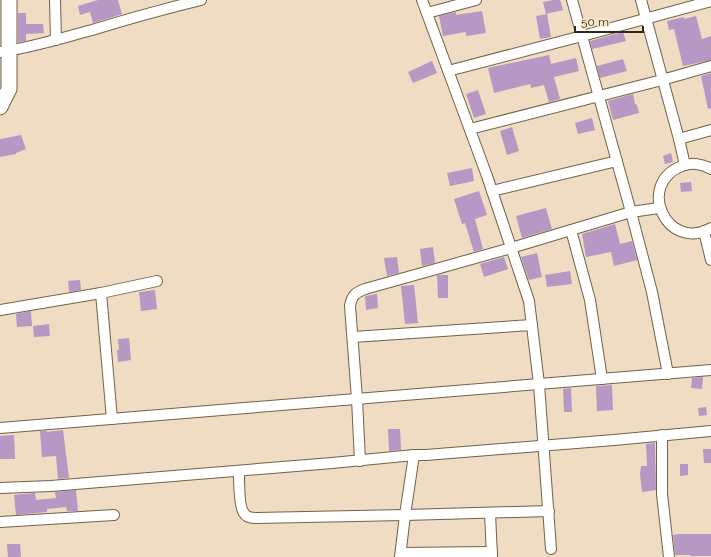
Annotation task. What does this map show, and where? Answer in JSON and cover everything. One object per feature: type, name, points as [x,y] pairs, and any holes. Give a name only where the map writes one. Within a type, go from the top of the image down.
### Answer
[{"type":"street","points":[[0,108],[9,89],[5,52],[9,0]]},
{"type":"street","points":[[55,0],[56,40]]},
{"type":"street","points":[[5,52],[56,40],[152,12],[201,0]]},
{"type":"street","points":[[422,0],[492,191],[529,302],[539,384],[551,549]]},
{"type":"street","points":[[427,13],[476,0]]},
{"type":"street","points":[[572,0],[652,292],[668,374]]},
{"type":"street","points":[[641,0],[685,164]]},
{"type":"street","points":[[448,71],[711,1]]},
{"type":"street","points":[[470,129],[711,66]]},
{"type":"street","points":[[678,139],[711,130]]},
{"type":"street","points":[[492,191],[617,161]]},
{"type":"street","points":[[711,169],[696,164],[685,164],[675,168],[661,185],[658,196],[659,208],[671,225],[681,231],[693,233],[708,230],[711,260]]},
{"type":"street","points":[[360,460],[350,306],[351,299],[355,293],[364,289],[511,248],[631,212],[659,208]]},
{"type":"street","points":[[571,230],[590,300],[602,379]]},
{"type":"street","points":[[0,310],[101,293],[156,281]]},
{"type":"street","points":[[101,293],[112,419]]},
{"type":"street","points":[[353,337],[532,325]]},
{"type":"street","points":[[0,428],[711,370]]},
{"type":"street","points":[[0,488],[51,486],[239,471],[711,431]]},
{"type":"street","points":[[662,436],[662,494],[668,557]]},
{"type":"street","points":[[414,455],[400,555],[492,555],[490,512]]},
{"type":"street","points":[[239,471],[241,507],[243,513],[248,517],[405,516],[549,511]]},
{"type":"street","points":[[0,522],[114,515]]},
{"type":"building","points":[[98,0],[118,0],[122,14],[93,23],[90,12],[80,15],[78,6]]},
{"type":"building","points":[[560,0],[563,10],[546,14],[543,2]]},
{"type":"building","points":[[482,11],[486,33],[466,36],[466,32],[443,36],[439,16],[456,12],[456,15]]},
{"type":"building","points":[[18,13],[26,13],[26,24],[43,24],[44,33],[26,34],[26,41],[18,42]]},
{"type":"building","points":[[547,14],[551,37],[540,39],[536,16]]},
{"type":"building","points":[[696,16],[702,39],[711,36],[711,60],[683,66],[674,29],[669,30],[667,21]]},
{"type":"building","points":[[623,32],[626,41],[592,49],[590,41]]},
{"type":"building","points":[[549,55],[551,64],[576,58],[579,71],[554,77],[560,99],[549,102],[544,85],[531,88],[530,84],[494,93],[488,68]]},
{"type":"building","points":[[623,59],[627,71],[600,78],[597,66]]},
{"type":"building","points":[[432,61],[437,73],[413,83],[408,72]]},
{"type":"building","points":[[711,73],[711,108],[708,109],[701,76]]},
{"type":"building","points":[[478,90],[486,114],[474,118],[466,94]]},
{"type":"building","points":[[633,94],[639,113],[613,120],[608,101]]},
{"type":"building","points":[[592,118],[595,130],[578,134],[575,123]]},
{"type":"building","points":[[512,127],[519,151],[507,155],[500,131]]},
{"type":"building","points":[[21,135],[26,149],[16,154],[0,157],[0,139]]},
{"type":"building","points":[[671,153],[673,162],[665,164],[663,156]]},
{"type":"building","points":[[472,168],[474,181],[450,186],[447,173]]},
{"type":"building","points":[[691,182],[692,191],[681,192],[680,183]]},
{"type":"building","points":[[479,191],[487,215],[475,219],[483,249],[474,252],[465,223],[462,224],[454,199]]},
{"type":"building","points":[[546,208],[552,229],[522,238],[516,216]]},
{"type":"building","points":[[615,224],[620,244],[632,241],[637,260],[614,266],[611,252],[586,257],[582,234]]},
{"type":"building","points":[[433,247],[435,263],[422,266],[420,249]]},
{"type":"building","points":[[537,253],[542,277],[529,280],[521,257]]},
{"type":"building","points":[[397,257],[399,273],[387,276],[384,258]]},
{"type":"building","points":[[504,257],[508,269],[484,277],[480,264]]},
{"type":"building","points":[[570,271],[572,284],[547,287],[545,275]]},
{"type":"building","points":[[437,275],[448,275],[448,298],[438,298]]},
{"type":"building","points":[[80,280],[81,290],[69,292],[68,281]]},
{"type":"building","points":[[414,285],[418,323],[405,324],[401,286]]},
{"type":"building","points":[[155,290],[157,309],[141,311],[139,292]]},
{"type":"building","points":[[377,294],[378,308],[366,310],[365,296]]},
{"type":"building","points":[[31,311],[32,326],[17,327],[16,314]]},
{"type":"building","points":[[49,324],[50,336],[34,337],[33,326]]},
{"type":"building","points":[[129,338],[131,360],[118,362],[118,339]]},
{"type":"building","points":[[703,377],[702,389],[691,388],[692,378]]},
{"type":"building","points":[[612,385],[613,410],[597,411],[596,386]]},
{"type":"building","points":[[571,388],[572,412],[564,412],[563,389]]},
{"type":"building","points":[[706,407],[707,415],[699,416],[698,408]]},
{"type":"building","points":[[388,429],[400,429],[401,450],[389,451]]},
{"type":"building","points":[[63,430],[69,478],[58,479],[56,456],[42,457],[40,431],[47,432]]},
{"type":"building","points":[[14,435],[15,459],[0,459],[0,436]]},
{"type":"building","points":[[655,443],[656,490],[642,492],[640,474],[641,466],[647,466],[646,444]]},
{"type":"building","points":[[703,449],[711,449],[711,463],[704,463]]},
{"type":"building","points":[[680,464],[688,464],[688,475],[680,476]]},
{"type":"building","points":[[76,490],[78,511],[67,511],[66,507],[47,509],[47,512],[16,515],[14,495],[35,493],[36,500],[56,498],[55,492]]},
{"type":"building","points":[[711,534],[711,556],[675,555],[673,535]]},
{"type":"building","points":[[7,544],[20,544],[21,557],[8,557]]}]
